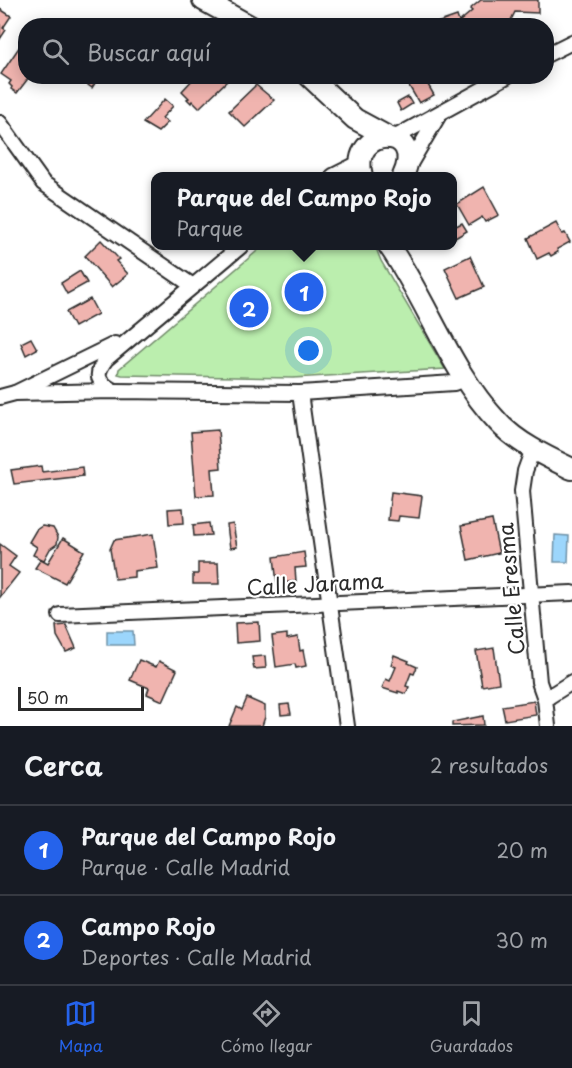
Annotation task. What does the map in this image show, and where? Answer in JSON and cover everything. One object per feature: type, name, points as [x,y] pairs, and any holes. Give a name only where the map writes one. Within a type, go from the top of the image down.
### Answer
[{"type":"street","points":[[203,0],[236,18]]},
{"type":"street","points":[[554,51],[572,42]]},
{"type":"street","points":[[318,84],[355,119],[403,144],[408,152],[405,172]]},
{"type":"street","points":[[362,169],[373,140],[392,138],[493,84]]},
{"type":"street","points":[[406,172],[442,112]]},
{"type":"street","points":[[355,119],[364,140],[362,169]]},
{"type":"street","points":[[0,123],[43,183],[193,286]]},
{"type":"street","points":[[114,391],[100,382],[98,373],[100,366],[132,336],[236,250]]},
{"type":"street","points":[[392,250],[464,379],[499,424],[533,449],[572,469]]},
{"type":"street","points":[[0,397],[15,393],[132,336]]},
{"type":"street","points":[[15,393],[114,391],[300,393],[454,383],[464,379]]},
{"type":"street","points":[[300,393],[346,726]]},
{"type":"street","name":"Calle Eresma","points":[[533,449],[525,471],[522,490],[539,682],[545,699],[548,726]]},
{"type":"street","name":"Calle Jarama","points":[[60,615],[572,593]]},
{"type":"street","points":[[545,699],[572,682]]},
{"type":"green space","points":[[258,250],[377,250],[445,369],[293,378],[122,375],[118,374],[119,369]]},
{"type":"water","points":[[555,535],[569,536],[568,562],[554,562]]},
{"type":"water","points":[[107,631],[133,631],[134,645],[107,645]]},
{"type":"building","points":[[481,0],[538,0],[538,13],[515,12],[512,18],[464,18],[472,11],[470,9]]},
{"type":"building","points":[[0,9],[11,16],[3,28],[6,30],[0,39]]},
{"type":"building","points":[[18,49],[18,84],[24,84],[17,93],[11,89],[9,84],[11,81],[1,74]]},
{"type":"building","points":[[189,84],[224,84],[199,108],[187,99],[189,98],[182,91]]},
{"type":"building","points":[[408,84],[428,84],[434,95],[419,103]]},
{"type":"building","points":[[256,85],[274,100],[245,127],[229,111]]},
{"type":"building","points":[[408,97],[412,104],[401,111],[397,103]]},
{"type":"building","points":[[165,99],[173,106],[162,118],[168,122],[158,132],[143,123]]},
{"type":"building","points":[[484,187],[499,215],[485,222],[482,217],[469,225],[457,204]]},
{"type":"building","points":[[462,223],[467,231],[457,237],[457,226]]},
{"type":"building","points":[[556,223],[570,242],[557,249],[558,252],[551,256],[549,253],[537,259],[528,238]]},
{"type":"building","points":[[101,240],[119,259],[116,261],[128,274],[112,287],[85,256]]},
{"type":"building","points":[[470,256],[484,287],[459,298],[445,268]]},
{"type":"building","points":[[80,271],[87,283],[67,294],[61,283]]},
{"type":"building","points":[[90,299],[98,314],[74,327],[66,312]]},
{"type":"building","points":[[31,338],[37,349],[26,355],[21,343]]},
{"type":"building","points":[[218,430],[221,468],[212,469],[214,495],[196,496],[191,432]]},
{"type":"building","points":[[41,466],[42,472],[82,467],[83,476],[14,484],[11,470]]},
{"type":"building","points":[[391,492],[422,496],[419,518],[399,516],[398,521],[388,520]]},
{"type":"building","points":[[183,508],[184,523],[169,524],[168,509]]},
{"type":"building","points":[[492,520],[499,553],[468,560],[461,526]]},
{"type":"building","points":[[209,523],[211,535],[194,536],[193,525]]},
{"type":"building","points":[[233,524],[237,547],[230,548],[227,525]]},
{"type":"building","points":[[42,526],[53,528],[58,537],[57,544],[50,549],[44,560],[33,555],[37,547],[29,542],[36,530]]},
{"type":"building","points":[[153,534],[158,568],[134,571],[134,577],[115,579],[110,549],[114,540]]},
{"type":"building","points":[[63,538],[84,551],[65,583],[35,568],[41,559],[48,563]]},
{"type":"building","points":[[0,544],[16,556],[9,566],[19,573],[0,597]]},
{"type":"building","points":[[304,552],[306,567],[295,568],[296,581],[277,584],[274,557]]},
{"type":"building","points":[[198,563],[218,563],[219,584],[193,584],[193,574],[198,574]]},
{"type":"building","points":[[259,622],[260,641],[236,643],[235,623]]},
{"type":"building","points":[[66,625],[76,648],[66,652],[57,636],[56,626]]},
{"type":"building","points":[[287,634],[287,639],[298,637],[306,666],[296,668],[295,664],[276,667],[272,636]]},
{"type":"building","points":[[494,648],[499,683],[482,686],[476,651]]},
{"type":"building","points":[[394,655],[417,667],[414,674],[411,673],[406,686],[409,687],[406,694],[382,688],[386,679],[390,681],[396,667],[391,665]]},
{"type":"building","points":[[265,656],[266,668],[254,669],[252,657]]},
{"type":"building","points":[[139,660],[156,667],[159,661],[177,670],[163,701],[147,694],[149,688],[130,680]]},
{"type":"building","points":[[247,698],[265,706],[262,726],[229,726],[237,707],[242,710]]},
{"type":"building","points":[[534,701],[536,715],[505,720],[502,706]]},
{"type":"building","points":[[289,704],[291,714],[281,715],[280,705]]},
{"type":"building","points":[[483,716],[484,725],[452,726],[452,722]]},
{"type":"place","name":"Parque del Campo Rojo","points":[[304,292]]},
{"type":"place","name":"Campo Rojo","points":[[249,308]]}]
